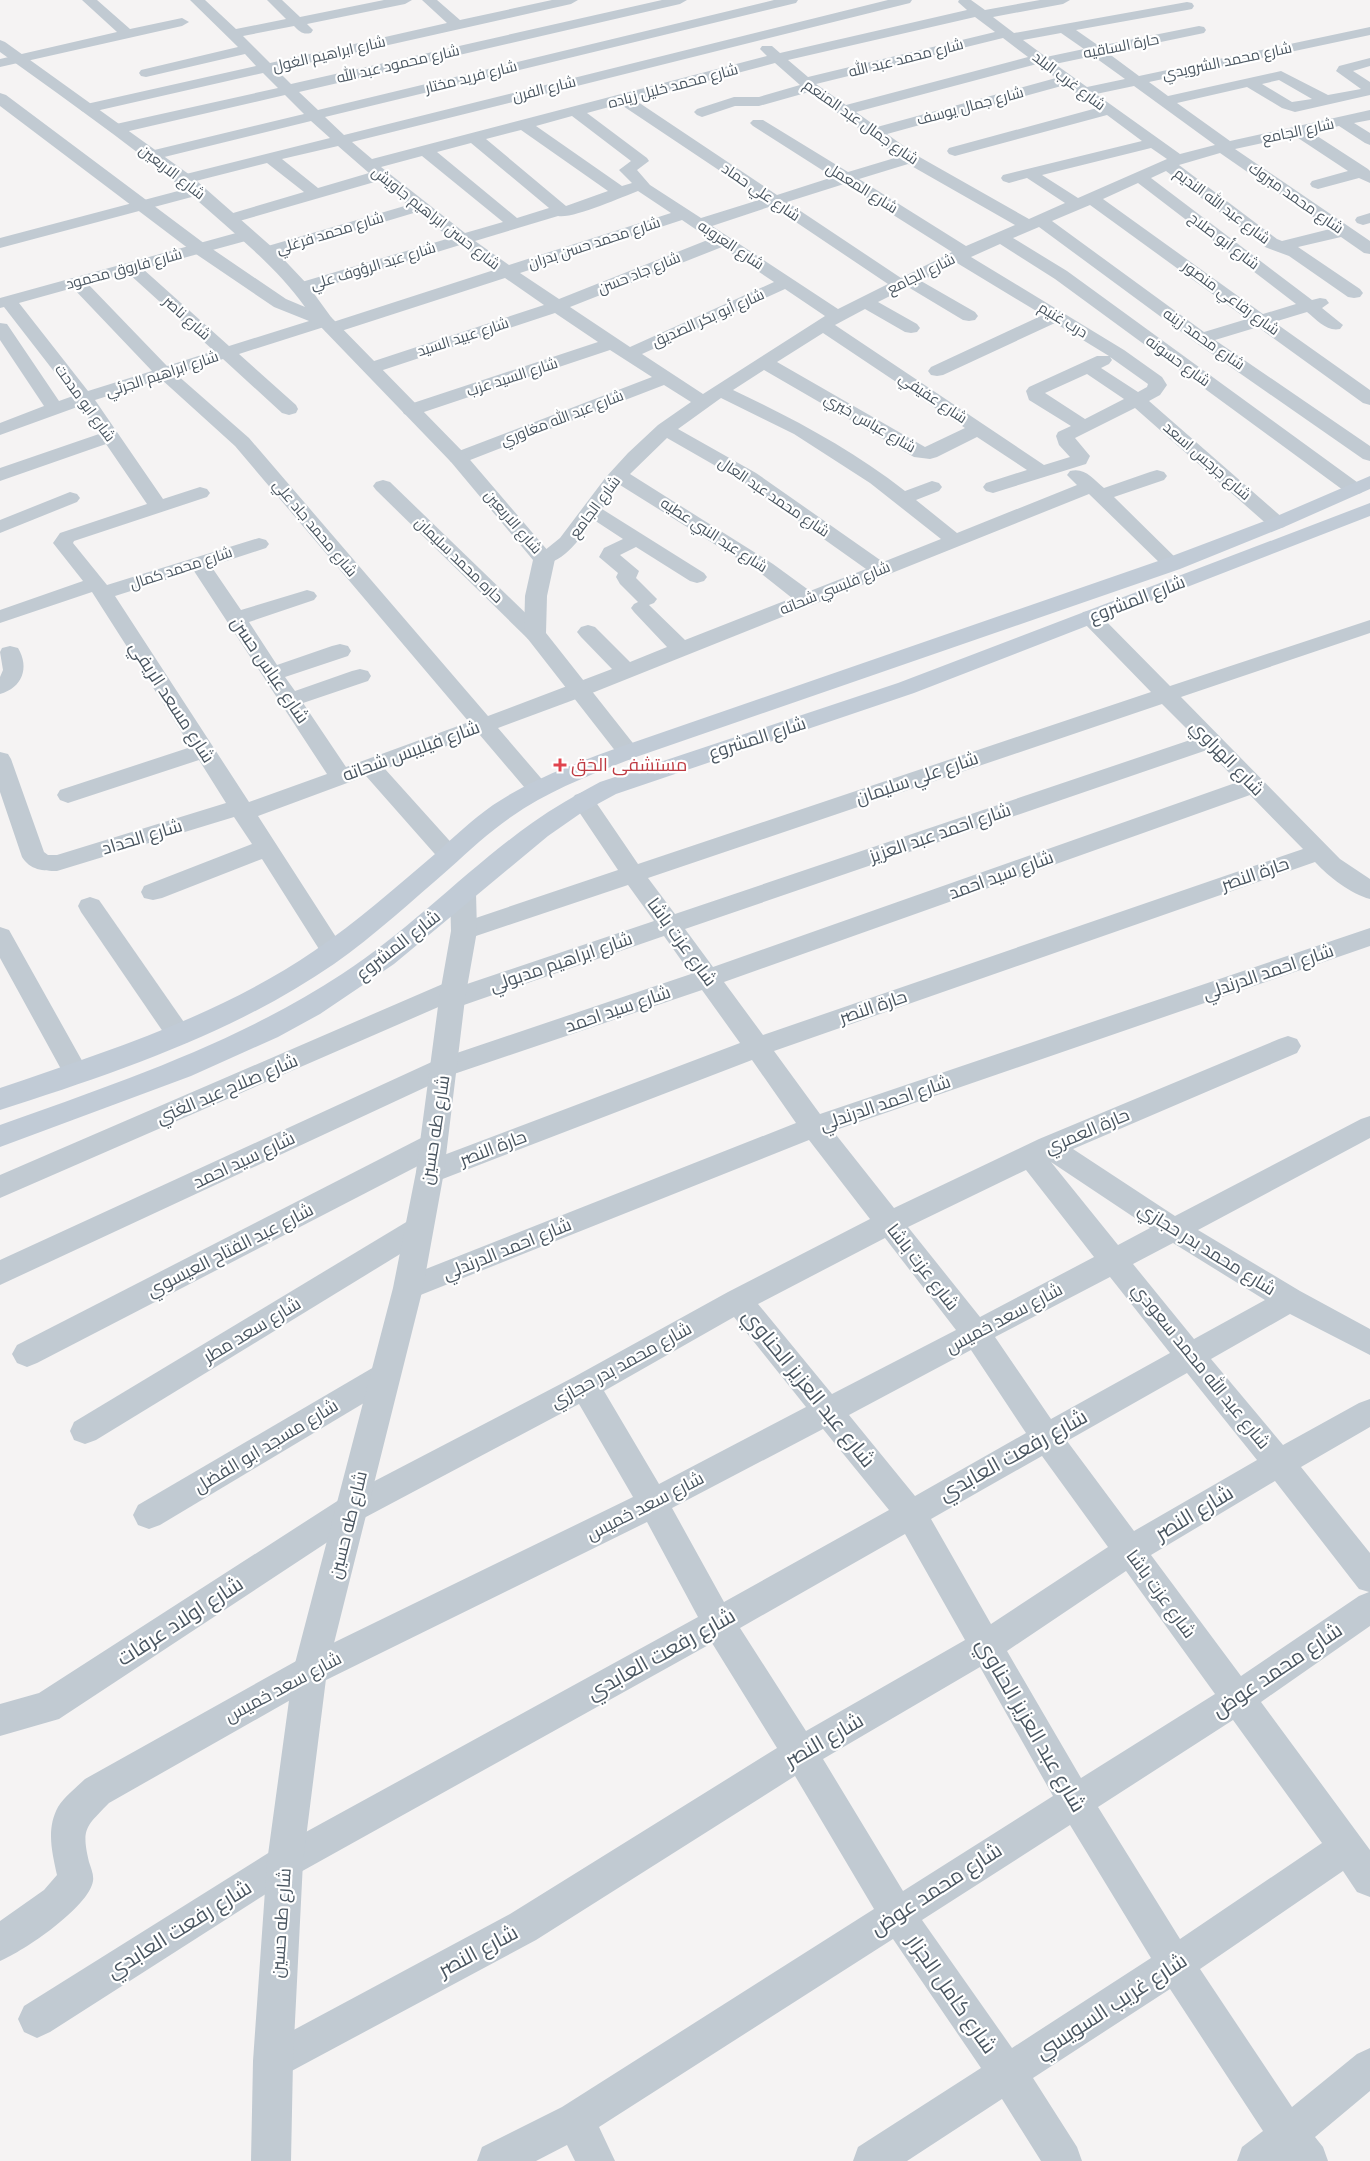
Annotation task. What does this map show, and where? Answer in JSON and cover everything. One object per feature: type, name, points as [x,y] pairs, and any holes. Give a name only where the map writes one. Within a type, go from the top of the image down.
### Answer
[{"type":"main road","name":"شارع المشروع","points":[[0,1099],[179,1035],[253,1000],[333,951],[501,811],[538,789],[628,752],[1172,564],[1277,523],[1362,485]]},
{"type":"main road","name":"شارع المشروع","points":[[0,1136],[186,1068],[278,1026],[369,969],[543,826],[583,800],[608,788],[906,688],[1370,509]]},
{"type":"street","points":[[89,0],[127,34]]},
{"type":"street","name":"شارع حسن ابراهيم جاويش","points":[[196,0],[235,35],[340,140],[375,170],[506,272],[612,344],[703,402]]},
{"type":"street","points":[[274,0],[333,53]]},
{"type":"street","points":[[217,40],[404,0]]},
{"type":"street","points":[[429,0],[457,25]]},
{"type":"street","points":[[508,0],[522,11]]},
{"type":"street","name":"شارع ابراهيم الغول","points":[[87,108],[571,0]]},
{"type":"street","name":"شارع محمود عبد الله","points":[[116,128],[680,0]]},
{"type":"street","name":"شارع فريد مختار","points":[[152,155],[316,116],[721,10],[791,0]]},
{"type":"street","name":"شارع الفرن","points":[[0,243],[142,206],[191,185],[269,158],[905,0]]},
{"type":"street","name":"شارع غرب البلد","points":[[962,0],[1083,92],[1154,143],[1172,162]]},
{"type":"street","points":[[980,13],[1063,0]]},
{"type":"street","name":"شارع محمد عبد الله","points":[[702,112],[734,102],[759,101],[849,71],[1010,35],[1064,28],[1187,6]]},
{"type":"street","points":[[357,10],[369,20]]},
{"type":"street","name":"شارع جمال عبد المنعم","points":[[721,10],[807,84],[842,111],[910,158],[1033,223]]},
{"type":"street","name":"شارع محمد خليل زياده","points":[[229,219],[316,194],[426,151],[778,58],[980,13]]},
{"type":"street","points":[[0,63],[182,22]]},
{"type":"street","name":"شارع محمد مبروك","points":[[1064,28],[1225,147],[1370,249]]},
{"type":"street","name":"حارة الساقيه","points":[[842,111],[1041,60],[1199,30]]},
{"type":"street","name":"شارع محمد الشرويدي","points":[[1083,92],[1370,31]]},
{"type":"street","name":"شارع الاربعين","points":[[0,45],[116,128],[191,185],[267,252],[301,288],[328,325],[458,458],[544,559],[536,596],[536,634]]},
{"type":"street","points":[[146,73],[248,49]]},
{"type":"street","points":[[892,61],[908,71]]},
{"type":"street","points":[[1370,62],[1344,69],[1343,71],[1370,89]]},
{"type":"street","points":[[849,71],[868,84]]},
{"type":"street","points":[[1164,101],[1283,76],[1327,101]]},
{"type":"street","points":[[702,78],[734,102]]},
{"type":"street","name":"شارع جمال يوسف","points":[[874,133],[1067,80]]},
{"type":"street","points":[[1249,82],[1289,106],[1298,107],[1370,89]]},
{"type":"street","name":"شارع الاربعين","points":[[0,98],[199,248],[280,303],[328,325]]},
{"type":"street","name":"شارع علي حماد","points":[[623,99],[773,201],[904,282],[969,316]]},
{"type":"street","points":[[1251,101],[1265,103],[1279,100]]},
{"type":"street","points":[[955,151],[1109,110]]},
{"type":"street","name":"شارع العروبه","points":[[575,112],[641,161],[628,168],[628,171],[641,184],[787,282],[830,320]]},
{"type":"street","name":"شارع الجامع","points":[[544,559],[568,542],[618,475],[634,457],[665,429],[720,390],[830,320],[961,255],[1172,162],[1225,147],[1370,114]]},
{"type":"street","points":[[1340,121],[1370,140]]},
{"type":"street","name":"شارع المعمل","points":[[758,123],[846,178],[961,255]]},
{"type":"street","points":[[524,125],[620,192]]},
{"type":"street","points":[[1298,131],[1366,175]]},
{"type":"street","points":[[476,138],[560,210]]},
{"type":"street","points":[[1009,178],[1154,143]]},
{"type":"street","points":[[426,151],[514,224]]},
{"type":"street","points":[[269,158],[316,194]]},
{"type":"street","points":[[700,224],[910,158]]},
{"type":"street","name":"شارع عبد الله النديم","points":[[1172,162],[1271,243],[1295,252],[1363,293]]},
{"type":"street","name":"شارع رفاعي منصور","points":[[1029,172],[1084,201],[1261,320],[1370,399]]},
{"type":"street","points":[[1318,184],[1366,175]]},
{"type":"street","name":"شارع أبو صلاح","points":[[1139,176],[1334,325]]},
{"type":"street","name":"شارع عبد الرؤوف علي","points":[[301,288],[560,210],[569,211],[641,184]]},
{"type":"street","name":"شارع محمد فرغلي","points":[[267,252],[421,206]]},
{"type":"street","name":"شارع محمد حسن بدران","points":[[328,325],[506,272],[685,214]]},
{"type":"street","name":"شارع محمد زينه","points":[[1033,223],[1370,455]]},
{"type":"street","points":[[1280,247],[1343,231]]},
{"type":"street","name":"شارع فاروق محمود","points":[[4,302],[247,235]]},
{"type":"street","name":"شارع حسونه","points":[[1000,237],[1061,275],[1362,485]]},
{"type":"street","name":"شارع جاد حسن","points":[[555,306],[724,240]]},
{"type":"street","name":"درب غنيم","points":[[961,255],[1118,354],[1156,381],[1158,385],[1154,391],[1137,400]]},
{"type":"street","name":"شارع ناصر","points":[[131,267],[289,409]]},
{"type":"street","name":"شارع محمد جاد علي","points":[[76,282],[164,373],[242,442],[538,789]]},
{"type":"street","name":"شارع أبو بكر الصديق","points":[[628,354],[787,282]]},
{"type":"street","points":[[1201,338],[1309,306],[1363,293]]},
{"type":"street","name":"شارع ابو مدحت","points":[[4,302],[84,398],[159,506]]},
{"type":"street","points":[[865,302],[911,328]]},
{"type":"street","name":"شارع عبيد السيد","points":[[371,368],[555,306]]},
{"type":"street","points":[[937,371],[1056,316]]},
{"type":"street","name":"شارع عفيفي","points":[[830,320],[978,429],[1042,472]]},
{"type":"street","name":"شارع ابراهيم الجرئي","points":[[0,430],[84,398],[227,353],[328,325]]},
{"type":"street","points":[[1,328],[55,409]]},
{"type":"street","name":"شارع السيد عزب","points":[[411,410],[612,344]]},
{"type":"street","points":[[1084,426],[1034,393],[1037,389],[1118,354]]},
{"type":"street","name":"شارع عباس خيري","points":[[764,362],[922,453],[930,453],[978,429]]},
{"type":"street","name":"شارع جرجس اسعد","points":[[1088,367],[1137,400],[1277,523]]},
{"type":"street","name":"شارع عبد الله مغاوري","points":[[458,458],[666,378]]},
{"type":"street","points":[[720,390],[801,430],[877,479],[954,540]]},
{"type":"street","points":[[993,487],[1065,465],[1080,458],[1066,441],[1065,436],[1137,400]]},
{"type":"street","name":"شارع محمد عبد العال","points":[[665,429],[749,477],[881,570]]},
{"type":"street","points":[[0,475],[110,436]]},
{"type":"street","points":[[1065,465],[1096,491],[1172,564]]},
{"type":"street","name":"شارع عبد النبي عطيه","points":[[618,475],[766,568],[807,599]]},
{"type":"street","name":"شارع فلبسي شحاته","points":[[580,690],[954,540],[1096,491],[1157,476]]},
{"type":"street","name":"حاره محمد سليمان","points":[[383,486],[536,634]]},
{"type":"street","points":[[903,499],[932,486]]},
{"type":"street","points":[[159,506],[200,493]]},
{"type":"street","points":[[0,527],[70,498]]},
{"type":"street","name":"شارع مسعد الريفي","points":[[159,506],[75,534],[64,540],[66,548],[99,588],[333,951]]},
{"type":"street","points":[[591,510],[697,577]]},
{"type":"street","points":[[636,540],[611,552],[609,557],[628,571],[627,580],[681,649]]},
{"type":"street","name":"شارع محمد كمال","points":[[0,617],[99,588],[199,563],[259,544]]},
{"type":"street","name":"شارع عباس حسن","points":[[199,563],[341,777]]},
{"type":"street","points":[[236,619],[307,596]]},
{"type":"street","name":"شارع الهراوي","points":[[1090,617],[1318,852],[1348,878],[1370,891]]},
{"type":"street","name":"شارع علي سليمان","points":[[464,931],[1370,626]]},
{"type":"street","points":[[588,632],[626,671]]},
{"type":"street","points":[[536,634],[628,752]]},
{"type":"street","points":[[272,674],[340,651]]},
{"type":"street","points":[[0,687],[10,680],[14,670],[10,653]]},
{"type":"street","points":[[289,700],[360,676]]},
{"type":"street","name":"شارع فيليبس شحاته","points":[[242,810],[341,777],[580,690]]},
{"type":"street","name":"شارع احمد عبد العزيز","points":[[670,925],[1211,741]]},
{"type":"street","points":[[68,795],[204,751]]},
{"type":"street","name":"شارع الحداد","points":[[0,759],[34,856],[44,863],[57,863],[242,810]]},
{"type":"street","points":[[370,766],[449,855]]},
{"type":"street","name":"شارع سيد احمد","points":[[0,1273],[445,1067],[708,978],[1254,785]]},
{"type":"street","name":"شارع عزت باشا","points":[[583,800],[633,874],[814,1128],[976,1334],[1046,1437],[1370,1879]]},
{"type":"street","points":[[154,892],[266,848]]},
{"type":"street","name":"حارة النصر","points":[[432,1159],[1318,852]]},
{"type":"street","name":"شارع طه حسين","points":[[271,2161],[273,2061],[285,1862],[310,1671],[408,1288],[432,1159],[453,994],[464,931],[463,893]]},
{"type":"street","points":[[90,906],[179,1035]]},
{"type":"street","name":"شارع ابراهيم مدبولي","points":[[453,994],[670,925]]},
{"type":"street","points":[[0,936],[76,1073]]},
{"type":"street","name":"شارع احمد الدرندلي","points":[[408,1288],[814,1128],[1370,937]]},
{"type":"street","name":"شارع صلاح عبد الغني","points":[[0,1187],[453,994]]},
{"type":"street","name":"حارة العمري","points":[[890,1223],[1040,1152],[1288,1046]]},
{"type":"street","name":"شارع سعد خميس","points":[[0,1943],[57,1903],[76,1880],[67,1842],[72,1818],[97,1791],[310,1671],[653,1503],[1370,1126]]},
{"type":"street","name":"شارع محمد بدر حجازي","points":[[1040,1152],[1290,1300],[1370,1343]]},
{"type":"street","name":"شارع عبد الله محمد سعودي","points":[[1040,1152],[1115,1260],[1190,1356],[1279,1463],[1370,1578]]},
{"type":"street","name":"شارع عبد الفتاح العيسوي","points":[[27,1354],[432,1159]]},
{"type":"street","name":"شارع محمد بدر حجازي","points":[[353,1508],[585,1386],[738,1301],[890,1223]]},
{"type":"street","name":"شارع سعد مطر","points":[[85,1431],[418,1229]]},
{"type":"street","name":"شارع رفعت العابدي","points":[[37,2019],[285,1862],[718,1623],[1290,1300]]},
{"type":"street","name":"شارع عبد العزيز الحناوي","points":[[738,1301],[910,1513],[1075,1801],[1175,1964],[1298,2148]]},
{"type":"street","name":"شارع مسجد ابو الفضل","points":[[149,1515],[384,1376]]},
{"type":"street","name":"شارع كامل الجزار","points":[[585,1386],[653,1503],[718,1623],[800,1753],[897,1914],[1008,2074],[1063,2161]]},
{"type":"street","name":"شارع النصر","points":[[273,2061],[523,1927],[800,1753],[986,1646],[1129,1551],[1370,1412]]},
{"type":"street","name":"شارع اولاد عرفات","points":[[0,1720],[47,1707],[353,1508]]},
{"type":"street","name":"شارع محمد عوض","points":[[496,2161],[576,2120],[1237,1699],[1370,1607]]},
{"type":"street","name":"شارع غريب السويسي","points":[[872,2161],[1175,1964],[1347,1847]]},
{"type":"street","points":[[1256,2161],[1298,2148],[1370,2067]]},
{"type":"street","points":[[576,2120],[596,2161]]},
{"type":"place","name":"مستشفى الحق","points":[[560,765]]}]
